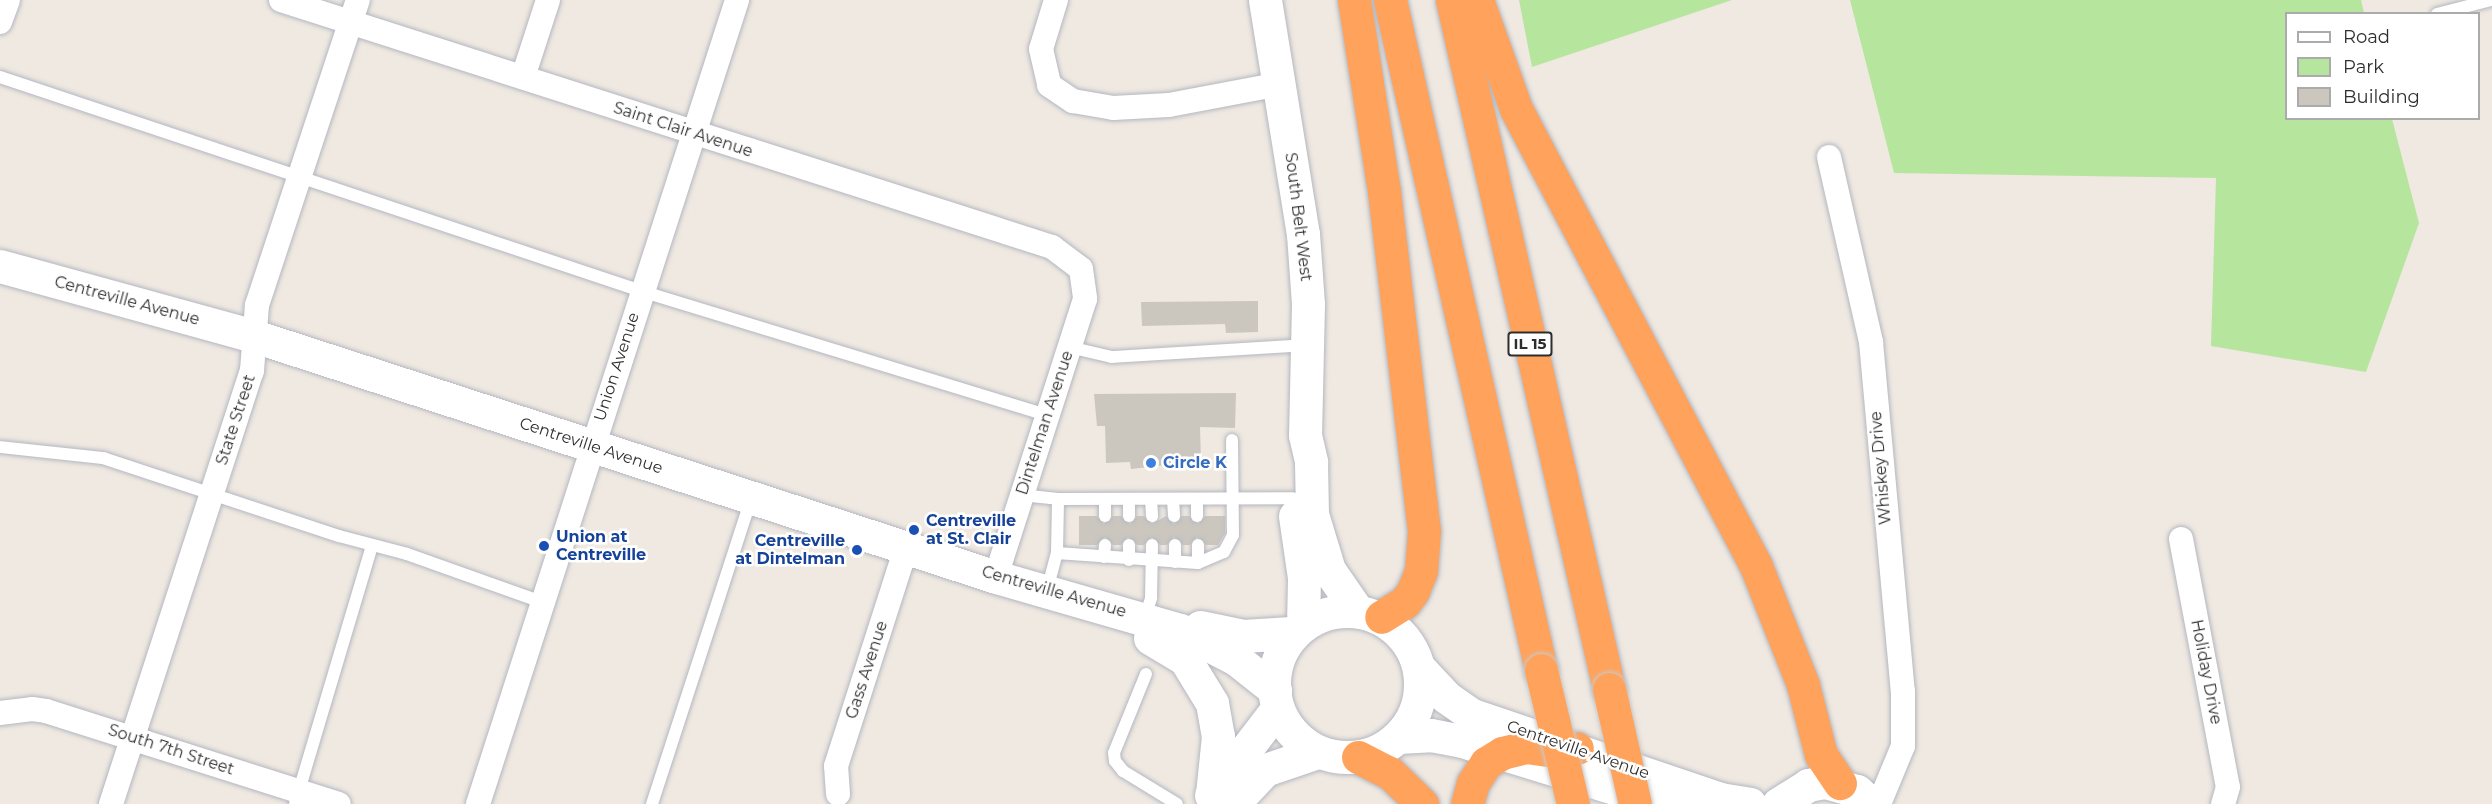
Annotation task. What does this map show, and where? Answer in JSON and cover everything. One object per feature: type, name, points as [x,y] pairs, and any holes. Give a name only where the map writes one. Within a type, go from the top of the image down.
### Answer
[{"type":"highway","points":[[1354,0],[1384,191],[1424,531],[1421,571],[1413,591],[1405,602],[1369,613]]},
{"type":"highway","points":[[1390,0],[1573,804]]},
{"type":"highway","name":"IL 15","points":[[1452,0],[1635,804]]},
{"type":"highway","points":[[1477,0],[1516,110],[1756,566],[1803,686],[1821,755],[1867,792]]},
{"type":"highway","points":[[1467,804],[1473,783],[1486,763],[1502,753],[1526,747],[1554,751],[1577,748]]},
{"type":"highway","points":[[1358,757],[1389,773],[1422,804]]},
{"type":"main road","name":"South Belt West","points":[[1265,0],[1302,234],[1307,345],[1305,435],[1311,462],[1312,514],[1329,570],[1369,613],[1408,642],[1421,670],[1420,695],[1413,718],[1398,737],[1358,757]]},
{"type":"main road","name":"Centreville Avenue","points":[[0,266],[254,336],[996,577],[1180,630],[1236,659],[1276,700]]},
{"type":"main road","name":"South Belt West","points":[[1276,700],[1278,658],[1297,629],[1304,578],[1293,498],[1295,462],[1305,435]]},
{"type":"main road","points":[[1297,629],[1329,612],[1369,613]]},
{"type":"main road","points":[[1135,616],[1153,640],[1185,659],[1204,685],[1218,736],[1217,801]]},
{"type":"main road","name":"Centreville Avenue","points":[[1180,630],[1199,627],[1243,636],[1297,629]]},
{"type":"main road","name":"Centreville Avenue","points":[[1421,670],[1446,697],[1472,714],[1720,798],[1750,804]]},
{"type":"main road","points":[[1217,801],[1276,700]]},
{"type":"main road","points":[[1276,700],[1294,734],[1318,752],[1339,758],[1358,757]]},
{"type":"main road","name":"Centreville Avenue","points":[[1398,737],[1431,735],[1502,753],[1666,804]]},
{"type":"main road","points":[[1217,801],[1265,770],[1286,760],[1318,752]]},
{"type":"main road","points":[[1779,804],[1808,785],[1867,792]]},
{"type":"street","points":[[0,22],[8,0]]},
{"type":"street","name":"Saint Clair Avenue","points":[[281,0],[1052,247],[1081,269]]},
{"type":"street","name":"State Street","points":[[111,804],[252,371],[257,305],[358,0]]},
{"type":"street","points":[[523,78],[548,0]]},
{"type":"street","name":"Union Avenue","points":[[478,804],[591,446],[737,0]]},
{"type":"street","points":[[1056,0],[1041,49],[1049,85],[1073,101],[1113,108],[1169,105],[1280,84]]},
{"type":"street","name":"Whiskey Drive","points":[[1829,157],[1871,342],[1904,692],[1903,746],[1867,792]]},
{"type":"street","name":"Dintelman Avenue","points":[[996,577],[1085,299],[1081,269]]},
{"type":"street","name":"Holiday Drive","points":[[2181,539],[2228,788],[2223,804]]},
{"type":"street","name":"Gass Avenue","points":[[838,794],[836,766],[906,548]]},
{"type":"street","name":"South 7th Street","points":[[0,713],[32,709],[46,711],[133,737],[297,798],[339,804]]},
{"type":"lane","points":[[2445,12],[2491,0]]},
{"type":"lane","points":[[0,77],[641,291],[1046,415]]},
{"type":"lane","points":[[1069,347],[1112,357],[1307,345]]},
{"type":"lane","points":[[1057,553],[1104,551],[1129,560],[1198,563],[1224,552],[1231,544],[1234,499],[1232,440]]},
{"type":"lane","points":[[0,447],[103,458],[213,492],[542,602]]},
{"type":"lane","points":[[1021,495],[1058,499],[1293,498]]},
{"type":"lane","points":[[652,804],[751,498]]},
{"type":"lane","points":[[1047,591],[1057,553],[1058,499]]},
{"type":"lane","points":[[1105,499],[1105,516]]},
{"type":"lane","points":[[1129,499],[1129,516]]},
{"type":"lane","points":[[1151,500],[1152,516]]},
{"type":"lane","points":[[1173,500],[1174,516]]},
{"type":"lane","points":[[1197,500],[1197,516]]},
{"type":"lane","points":[[297,798],[372,545]]},
{"type":"lane","points":[[1129,545],[1129,560]]},
{"type":"lane","points":[[1135,616],[1151,598],[1152,545]]},
{"type":"lane","points":[[1175,545],[1175,562]]},
{"type":"lane","points":[[1198,545],[1198,563]]},
{"type":"lane","points":[[1146,674],[1114,753],[1115,761],[1164,801],[1177,804]]},
{"type":"green space","points":[[1519,0],[1732,0],[1532,67]]},
{"type":"green space","points":[[1850,0],[2361,0],[2364,12],[2285,12],[2285,120],[2392,120],[2419,223],[2366,372],[2211,346],[2216,178],[1894,173]]},
{"type":"building","points":[[1258,301],[1258,332],[1226,333],[1225,324],[1142,326],[1141,302]]},
{"type":"building","points":[[1236,393],[1235,428],[1200,427],[1201,461],[1131,469],[1130,462],[1106,463],[1105,426],[1097,426],[1094,394]]},
{"type":"building","points":[[1079,516],[1097,516],[1104,524],[1113,516],[1121,516],[1130,524],[1137,516],[1144,516],[1152,524],[1166,516],[1174,524],[1182,516],[1189,516],[1198,524],[1205,516],[1225,516],[1225,533],[1218,545],[1206,545],[1197,537],[1190,545],[1183,545],[1174,537],[1167,545],[1160,545],[1152,537],[1144,545],[1137,545],[1128,537],[1121,545],[1113,545],[1105,537],[1097,545],[1079,545]]},
{"type":"place","name":"Circle K","points":[[1151,463]]},
{"type":"place","name":"Centreville at St. Clair","points":[[914,530]]},
{"type":"place","name":"Union at Centreville","points":[[544,546]]},
{"type":"place","name":"Centreville at Dintelman","points":[[857,550]]}]
